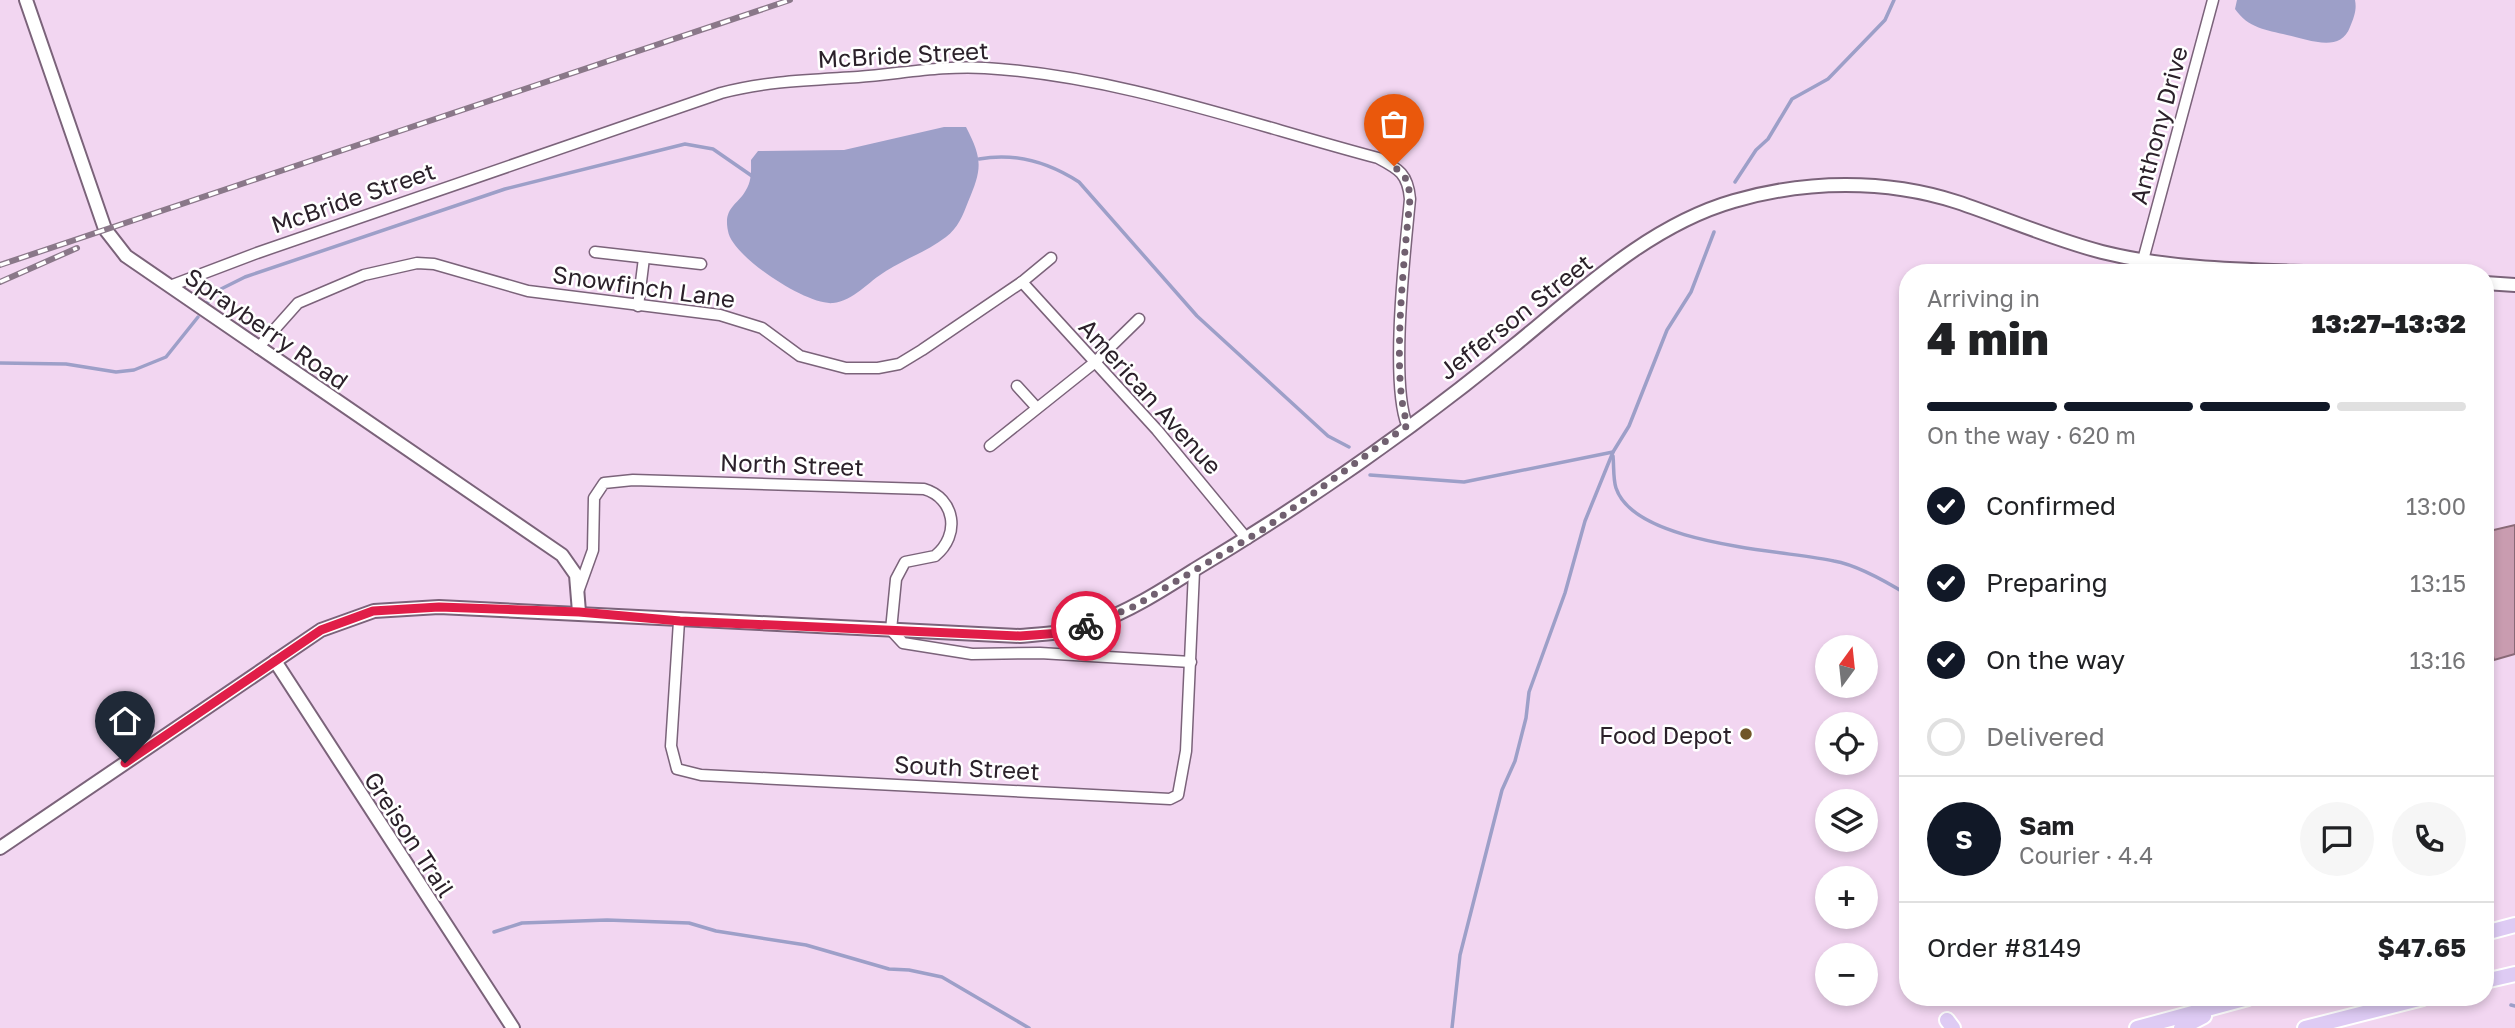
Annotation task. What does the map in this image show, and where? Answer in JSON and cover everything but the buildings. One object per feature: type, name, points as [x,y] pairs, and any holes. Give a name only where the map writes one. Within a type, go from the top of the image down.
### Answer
[{"type":"main road","points":[[2494,931],[2515,925]]},
{"type":"main road","points":[[2494,979],[2515,974]]},
{"type":"main road","points":[[2137,1028],[2216,1006]]},
{"type":"main road","points":[[2181,1028],[2221,1006]]},
{"type":"main road","points":[[2305,1028],[2392,1006]]},
{"type":"street","name":"Sprayberry Road","points":[[26,0],[105,229],[125,256],[562,555],[575,571],[579,589],[579,612]]},
{"type":"street","name":"Anthony Drive","points":[[2143,260],[2213,0]]},
{"type":"street","name":"McBride Street","points":[[170,286],[591,135],[731,90],[762,83],[981,68],[1036,72],[1257,123],[1378,158],[1394,166],[1408,181],[1410,199],[1401,373],[1401,410],[1408,425]]},
{"type":"street","name":"Jefferson Street","points":[[0,848],[321,630],[373,611],[439,607],[579,612],[680,621],[1020,636],[1061,633],[1092,624],[1133,607],[1247,540],[1408,425],[1635,250],[1677,224],[1733,201],[1796,188],[1883,186],[1954,201],[2074,244],[2143,260],[2199,264]]},
{"type":"street","points":[[595,252],[701,264]]},
{"type":"street","points":[[638,306],[644,258]]},
{"type":"street","name":"Snowfinch Lane","points":[[258,348],[298,303],[364,275],[417,263],[435,264],[528,291],[747,321],[762,328],[800,356],[846,368],[878,368],[899,364],[922,350],[1022,282],[1051,258]]},
{"type":"street","name":"American Avenue","points":[[1022,282],[1157,430],[1247,540]]},
{"type":"street","points":[[2494,284],[2515,285]]},
{"type":"street","points":[[990,446],[1094,363],[1139,319]]},
{"type":"street","points":[[1017,386],[1037,408]]},
{"type":"street","name":"North Street","points":[[579,589],[593,551],[597,489],[604,483],[633,480],[924,489],[935,492],[945,501],[951,513],[948,541],[935,556],[913,558],[900,566],[896,579],[891,630]]},
{"type":"street","name":"South Street","points":[[680,621],[671,746],[677,769],[701,775],[1170,799],[1178,795],[1182,786],[1194,571]]},
{"type":"street","points":[[891,630],[903,643],[972,654],[1040,653],[1191,662]]},
{"type":"street","name":"Greison Trail","points":[[275,661],[513,1028]]},
{"type":"water","points":[[2237,0],[2355,0],[2356,7],[2345,35],[2339,40],[2323,43],[2272,32],[2252,24],[2235,9]]},
{"type":"water","points":[[944,127],[966,127],[978,157],[976,181],[960,221],[954,230],[939,242],[886,271],[847,299],[833,303],[807,297],[756,266],[733,242],[728,231],[729,211],[748,186],[751,160],[758,151],[844,150]]},
{"type":"waterway","points":[[1735,182],[1756,150],[1768,139],[1792,99],[1828,79],[1885,20],[1894,0]]},
{"type":"waterway","points":[[206,304],[221,289],[245,277],[505,189],[685,144],[713,149],[752,176]]},
{"type":"waterway","points":[[979,159],[1006,157],[1031,160],[1056,169],[1079,182],[1197,316],[1328,436],[1349,447]]},
{"type":"waterway","points":[[1452,1028],[1460,955],[1502,790],[1515,761],[1526,718],[1529,692],[1565,593],[1585,521],[1613,452],[1629,426],[1667,330],[1691,292],[1714,232]]},
{"type":"waterway","points":[[0,363],[66,364],[116,372],[134,370],[166,357],[198,317]]},
{"type":"waterway","points":[[1370,475],[1464,482],[1613,452]]},
{"type":"waterway","points":[[1613,456],[1616,488],[1629,507],[1651,522],[1713,542],[1843,563],[1899,590]]},
{"type":"waterway","points":[[494,932],[522,923],[607,920],[689,923],[716,931],[806,945],[889,969],[942,977],[1029,1028]]},
{"type":"waterway","points":[[2511,1005],[2515,1006]]},
{"type":"railway","points":[[0,265],[790,0]]},
{"type":"railway","points":[[0,282],[77,248]]},
{"type":"way so far","points":[[1086,626],[1157,594],[1264,529],[1408,425],[1401,410],[1401,373],[1403,292],[1410,199],[1408,181],[1394,166]]},
{"type":"place","name":"Food Depot","points":[[1746,734]]},
{"type":"route","points":[[125,763],[321,630],[373,611],[439,607],[579,612],[680,621],[1020,636],[1061,633],[1086,626]]}]
